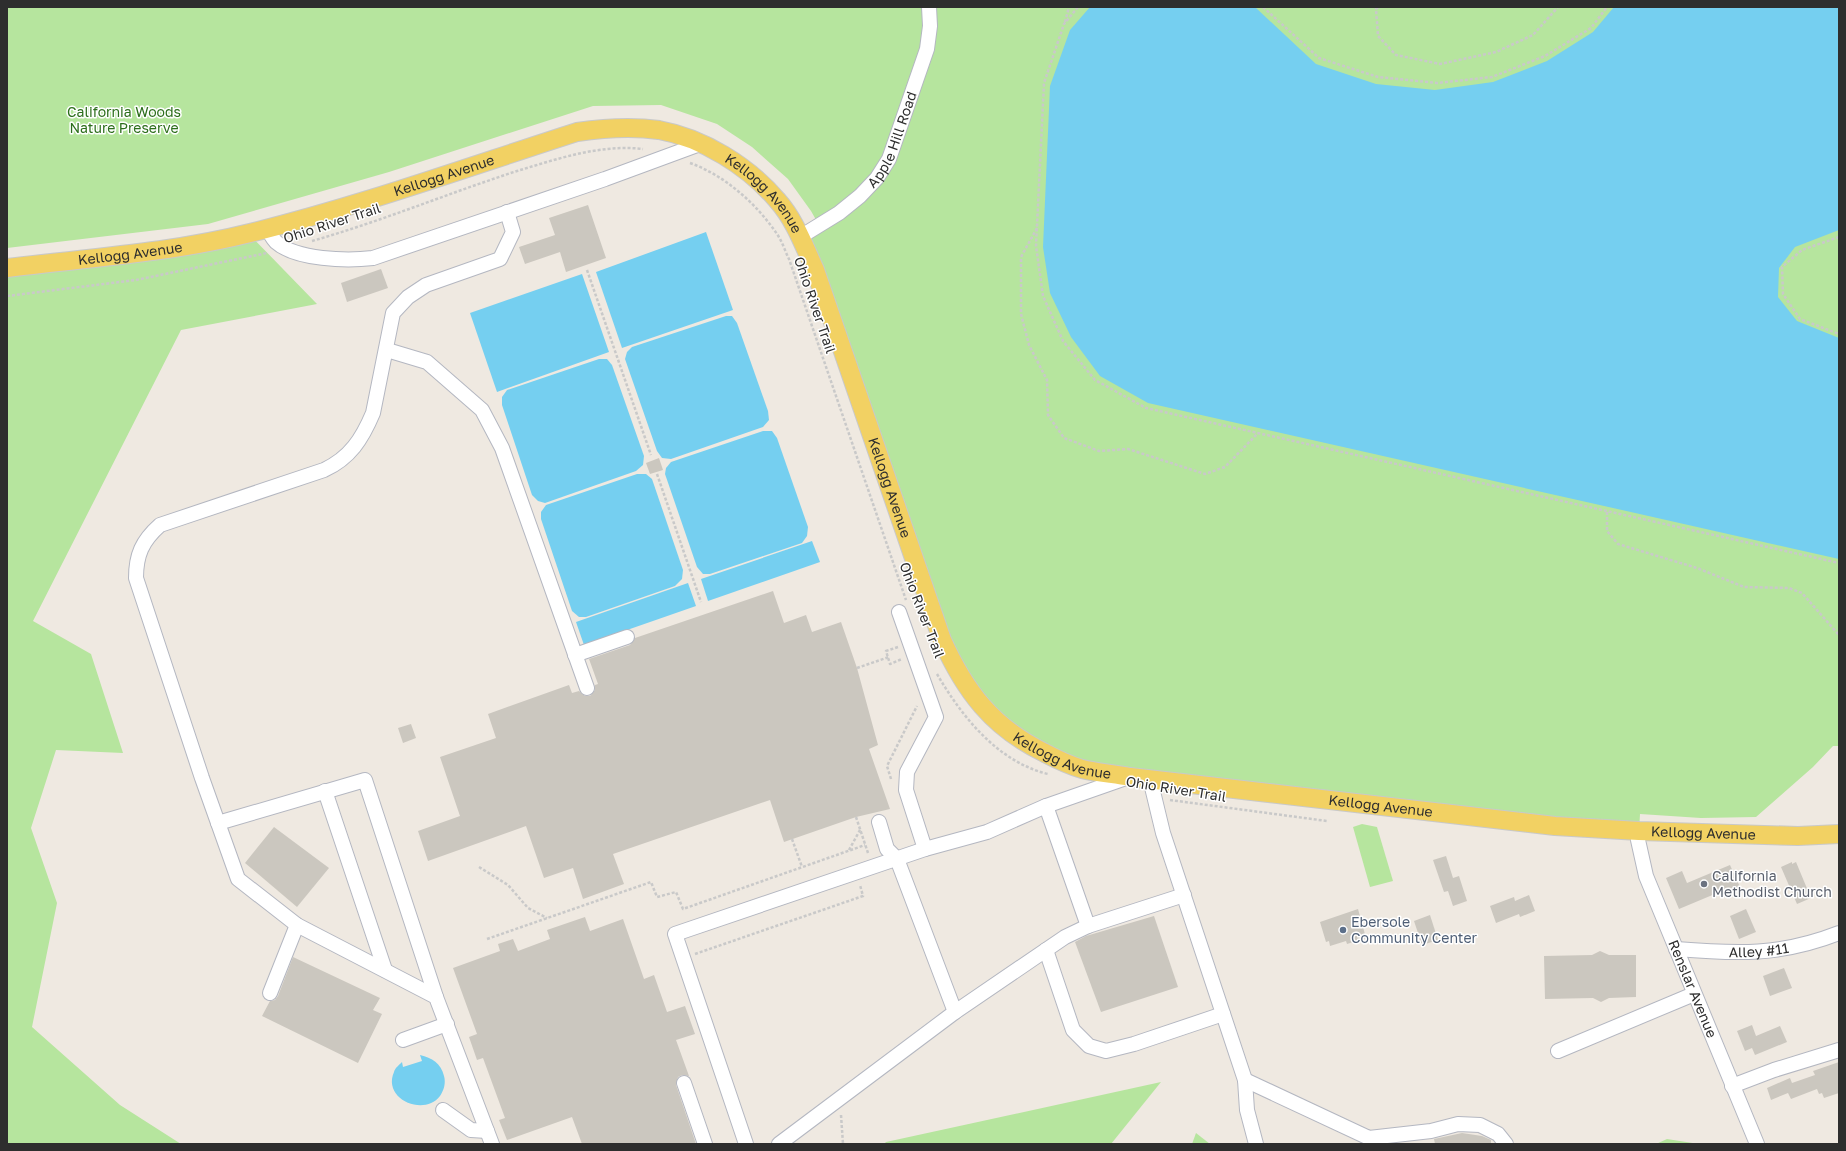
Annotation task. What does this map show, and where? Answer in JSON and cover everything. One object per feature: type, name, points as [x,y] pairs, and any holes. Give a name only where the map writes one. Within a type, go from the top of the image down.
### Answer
[{"type":"main road","name":"Kellogg Avenue","points":[[7,268],[172,248],[267,229],[330,212],[577,132],[598,129],[634,128],[659,130],[683,136],[734,162],[755,178],[778,200],[792,220],[815,270],[942,640],[953,666],[968,689],[986,712],[1001,726],[1024,743],[1062,762],[1083,769],[1130,777],[1469,817],[1555,826],[1639,832],[1798,836],[1839,834]]},
{"type":"street","name":"Apple Hill Road","points":[[800,237],[840,213],[860,196],[877,178],[889,159],[927,49],[930,26],[929,7]]},
{"type":"street","points":[[267,229],[276,241],[287,248],[321,258],[352,260],[373,258],[700,144]]},
{"type":"street","points":[[436,997],[297,925],[238,879],[138,587],[136,567],[144,542],[160,525],[338,464],[351,450],[367,426],[373,413],[387,350],[393,313],[408,297],[426,285],[500,259],[514,232],[507,212]]},
{"type":"street","points":[[387,350],[427,362],[482,410],[502,448],[587,688]]},
{"type":"street","points":[[904,609],[936,718],[907,772],[906,790],[926,849]]},
{"type":"street","points":[[575,654],[626,637]]},
{"type":"street","points":[[746,1144],[675,934],[926,849],[986,832],[1046,806],[1130,777]]},
{"type":"street","points":[[1150,779],[1163,833],[1244,1080],[1247,1110],[1256,1144]]},
{"type":"street","points":[[218,823],[364,780],[436,997],[492,1144]]},
{"type":"street","points":[[325,791],[385,970]]},
{"type":"street","points":[[1046,806],[1088,926]]},
{"type":"street","points":[[879,822],[887,849],[896,859],[955,1012]]},
{"type":"street","name":"Renslar Avenue","points":[[1639,832],[1638,840],[1646,876],[1757,1144]]},
{"type":"street","points":[[779,1144],[955,1012],[1065,937],[1088,926],[1184,895]]},
{"type":"street","points":[[270,993],[297,925]]},
{"type":"street","name":"Alley #11","points":[[1676,949],[1729,954],[1764,953],[1816,942],[1839,933]]},
{"type":"street","points":[[1046,950],[1073,1030],[1089,1046],[1106,1051],[1134,1044],[1223,1014]]},
{"type":"street","points":[[1558,1051],[1694,994]]},
{"type":"street","points":[[403,1040],[447,1024]]},
{"type":"street","points":[[1732,1086],[1774,1070],[1839,1050]]},
{"type":"street","points":[[1244,1080],[1371,1141],[1431,1131],[1458,1124],[1480,1125],[1498,1134],[1506,1144]]},
{"type":"street","points":[[684,1083],[705,1144]]},
{"type":"street","points":[[444,1110],[471,1130],[487,1131]]},
{"type":"path","points":[[1069,7],[1044,83],[1036,246],[1043,296],[1063,341],[1094,380],[1146,408],[1839,563]]},
{"type":"path","points":[[1064,24],[1078,7]]},
{"type":"path","points":[[1262,7],[1319,58],[1378,77],[1437,83],[1492,77],[1545,56],[1591,28],[1607,7]]},
{"type":"path","points":[[1378,7],[1376,10],[1378,36],[1396,55],[1440,64],[1496,52],[1533,35],[1558,7]]},
{"type":"path","name":"Ohio River Trail","points":[[7,296],[136,280],[287,248],[332,236],[496,178],[577,154],[613,149],[645,150]]},
{"type":"path","name":"Ohio River Trail","points":[[669,155],[708,169],[747,198],[777,234],[789,259],[904,609]]},
{"type":"path","points":[[1037,228],[1021,257],[1021,314],[1029,345],[1047,380],[1048,415],[1064,438],[1099,451],[1128,449],[1205,474],[1225,467],[1258,433]]},
{"type":"path","points":[[1839,237],[1802,250],[1782,267],[1783,294],[1800,319],[1839,334]]},
{"type":"path","points":[[587,270],[651,455]]},
{"type":"path","points":[[657,474],[701,602]]},
{"type":"path","points":[[1607,512],[1607,531],[1618,544],[1697,568],[1744,587],[1789,588],[1802,593],[1839,635]]},
{"type":"path","points":[[857,668],[889,658]]},
{"type":"path","name":"Ohio River Trail","points":[[936,672],[947,692],[967,718],[1005,756],[1025,767],[1050,775]]},
{"type":"path","name":"Ohio River Trail","points":[[1155,798],[1327,821]]},
{"type":"path","points":[[856,818],[868,854]]},
{"type":"path","points":[[849,851],[860,830]]},
{"type":"path","points":[[792,839],[802,867]]},
{"type":"path","points":[[487,939],[651,882],[657,897],[676,892],[683,908],[865,845]]},
{"type":"path","points":[[479,867],[508,884],[528,908],[548,918]]},
{"type":"path","points":[[683,958],[863,896],[858,881]]},
{"type":"path","points":[[840,1099],[843,1144]]},
{"type":"green space","name":"California Woods Nature Preserve","points":[[7,7],[1839,7],[1839,746],[1833,746],[1813,767],[1756,817],[1701,818],[1640,814],[1639,831],[1062,762],[968,689],[800,237],[819,225],[788,179],[752,147],[717,124],[661,105],[593,106],[389,172],[208,224],[7,248]]},
{"type":"green space","points":[[249,234],[317,304],[181,330],[33,621],[91,654],[123,753],[56,750],[31,828],[57,903],[32,1027],[120,1105],[181,1144],[7,1144],[7,268]]},
{"type":"green space","points":[[1362,824],[1377,827],[1393,881],[1370,887],[1353,827]]},
{"type":"green space","points":[[1161,1082],[1111,1144],[884,1144],[886,1142]]},
{"type":"green space","points":[[1196,1133],[1210,1144],[1192,1144]]},
{"type":"green space","points":[[1667,1139],[1699,1144],[1656,1144]]},
{"type":"water","points":[[1090,7],[1255,7],[1316,64],[1376,84],[1435,90],[1493,82],[1547,61],[1593,32],[1614,7],[1839,7],[1839,230],[1795,247],[1779,268],[1778,297],[1797,321],[1839,338],[1839,559],[1148,403],[1100,376],[1071,337],[1050,293],[1043,247],[1050,86],[1070,30]]},
{"type":"water","points":[[706,232],[733,310],[622,348],[596,272]]},
{"type":"water","points":[[582,274],[609,352],[497,392],[470,313]]},
{"type":"water","points":[[726,316],[732,316],[737,323],[768,411],[769,420],[763,427],[671,459],[662,458],[657,451],[625,359],[627,352],[632,347]]},
{"type":"water","points":[[599,359],[607,359],[612,365],[644,456],[643,465],[636,471],[545,503],[538,501],[532,495],[502,405],[502,397],[507,390]]},
{"type":"water","points":[[763,431],[772,431],[777,438],[808,527],[807,536],[802,543],[710,574],[703,574],[697,567],[665,474],[666,468],[671,462]]},
{"type":"water","points":[[637,474],[646,474],[652,479],[683,570],[682,579],[675,586],[586,617],[579,617],[572,611],[541,519],[541,512],[546,505]]},
{"type":"water","points":[[812,541],[820,562],[708,601],[701,579]]},
{"type":"water","points":[[688,583],[696,606],[584,645],[576,622]]},
{"type":"water","points":[[420,1055],[438,1064],[443,1071],[445,1081],[443,1091],[433,1102],[424,1105],[415,1105],[406,1102],[399,1097],[394,1090],[392,1082],[397,1067],[402,1062],[403,1067],[422,1061]]},
{"type":"building","points":[[588,205],[606,258],[566,272],[560,252],[525,264],[519,247],[555,235],[549,218]]},
{"type":"building","points":[[381,269],[388,288],[347,302],[341,283]]},
{"type":"building","points":[[659,458],[663,470],[650,474],[646,463]]},
{"type":"building","points":[[773,591],[784,623],[806,615],[812,632],[841,622],[857,668],[878,745],[869,749],[890,809],[856,817],[784,842],[770,800],[613,854],[624,884],[583,899],[573,868],[544,878],[526,826],[428,861],[418,831],[460,816],[440,757],[496,738],[488,714],[569,685],[572,693],[579,691],[585,696],[590,696],[595,690],[595,685],[598,684],[589,659],[630,645],[635,638]]},
{"type":"building","points":[[411,724],[416,738],[403,743],[398,728]]},
{"type":"building","points":[[274,827],[329,868],[297,907],[245,863]]},
{"type":"building","points":[[1446,856],[1453,878],[1459,876],[1467,901],[1453,906],[1448,891],[1444,892],[1433,860]]},
{"type":"building","points":[[1792,862],[1792,864],[1796,862],[1811,898],[1797,904],[1781,867]]},
{"type":"building","points":[[1730,865],[1740,887],[1723,894],[1722,891],[1679,909],[1666,878],[1682,871],[1687,883]]},
{"type":"building","points":[[1529,895],[1535,911],[1520,917],[1519,914],[1496,923],[1490,906],[1514,897],[1515,901]]},
{"type":"building","name":"Ebersole Community Center","points":[[1358,909],[1366,938],[1347,944],[1346,941],[1330,946],[1329,941],[1326,942],[1320,922]]},
{"type":"building","points":[[1746,909],[1756,932],[1739,939],[1730,916]]},
{"type":"building","points":[[1430,915],[1438,940],[1422,945],[1414,921]]},
{"type":"building","points":[[1154,916],[1178,987],[1101,1012],[1075,942],[1086,936]]},
{"type":"building","points":[[585,917],[590,931],[623,919],[644,979],[654,975],[667,1012],[685,1006],[695,1034],[676,1040],[689,1076],[682,1075],[678,1077],[676,1085],[696,1144],[582,1144],[572,1117],[507,1140],[499,1120],[505,1118],[483,1058],[477,1060],[469,1037],[477,1034],[453,968],[500,951],[498,944],[513,939],[518,951],[550,939],[547,930]]},
{"type":"building","points":[[1600,951],[1609,955],[1636,955],[1636,997],[1609,998],[1601,1002],[1593,998],[1545,999],[1544,956],[1592,955]]},
{"type":"building","points":[[293,957],[380,998],[373,1010],[382,1014],[358,1063],[262,1016],[270,1001],[275,1000],[278,996]]},
{"type":"building","points":[[1784,968],[1792,988],[1770,996],[1763,976]]},
{"type":"building","points":[[1752,1025],[1756,1036],[1780,1026],[1787,1042],[1755,1055],[1752,1048],[1745,1051],[1737,1031]]},
{"type":"building","points":[[1839,1062],[1839,1093],[1824,1098],[1822,1093],[1819,1094],[1817,1089],[1791,1099],[1788,1093],[1771,1100],[1767,1088],[1790,1078],[1792,1083],[1815,1075],[1813,1071]]},
{"type":"building","points":[[1462,1133],[1482,1136],[1491,1140],[1491,1144],[1435,1144],[1434,1139]]},
{"type":"place","name":"California Methodist Church","points":[[1704,884]]},
{"type":"place","name":"Ebersole Community Center","points":[[1343,930]]}]
